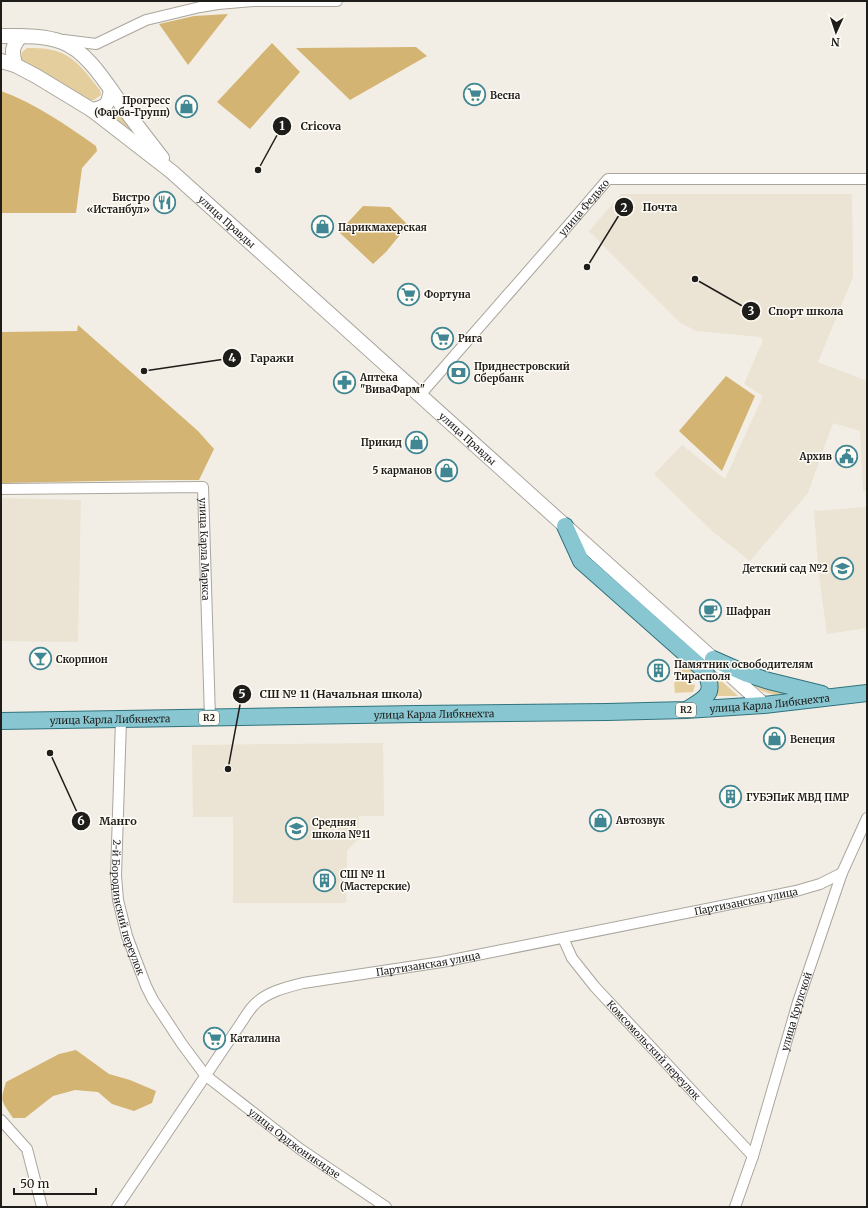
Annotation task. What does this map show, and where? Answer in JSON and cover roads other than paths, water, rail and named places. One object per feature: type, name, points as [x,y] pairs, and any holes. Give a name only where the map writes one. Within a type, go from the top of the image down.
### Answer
[{"type":"main road","name":"улица Правды","points":[[1,36],[21,36],[50,39],[63,42],[75,49],[91,64],[172,172]]},
{"type":"main road","points":[[15,65],[12,51],[15,43],[21,36]]},
{"type":"main road","name":"улица Правды","points":[[1,61],[15,65],[92,110],[172,172],[764,705]]},
{"type":"main road","points":[[92,110],[103,108],[109,102],[111,90]]},
{"type":"main road","points":[[565,526],[581,562],[704,670],[709,680],[710,690],[704,700],[686,710]]},
{"type":"main road","points":[[713,659],[747,674],[769,681],[833,697]]},
{"type":"main road","name":"улица Карла Либкнехта","points":[[1,721],[576,713],[686,710],[764,705],[867,693]]},
{"type":"street","points":[[91,64],[92,50],[96,44],[146,20],[200,7],[254,1],[337,1]]},
{"type":"street","points":[[50,39],[96,44]]},
{"type":"street","name":"улица Федько","points":[[420,395],[608,179],[867,179]]},
{"type":"street","name":"улица Карла Маркса","points":[[1,489],[203,487],[210,718]]},
{"type":"street","name":"2-й Бородинский переулок","points":[[121,720],[116,876],[118,900],[122,919],[146,986],[153,1000],[205,1076]]},
{"type":"street","name":"улица Крупской","points":[[735,1207],[753,1156],[798,1002],[842,874],[867,818]]},
{"type":"street","name":"Партизанская улица","points":[[117,1207],[254,1004],[285,987],[442,962],[796,891],[820,884],[842,874]]},
{"type":"street","name":"Комсомольский переулок","points":[[563,938],[572,958],[595,987],[753,1156]]},
{"type":"street","name":"улица Орджоникидзе","points":[[205,1076],[300,1148],[386,1207]]},
{"type":"street","points":[[1,1120],[17,1136],[27,1149],[42,1207]]},
{"type":"place","name":"Весна","points":[[475,95]]},
{"type":"place","name":"Прогресс (Фарба-Групп)","points":[[186,106]]},
{"type":"place","name":"Cricova","points":[[258,170]]},
{"type":"place","name":"Бистро «Истанбул»","points":[[165,203]]},
{"type":"place","name":"Парикмахерская","points":[[323,227]]},
{"type":"place","name":"Почта","points":[[587,267]]},
{"type":"place","name":"Спорт школа","points":[[695,279]]},
{"type":"place","name":"Фортуна","points":[[408,294]]},
{"type":"place","name":"Рига","points":[[442,338]]},
{"type":"place","name":"Гаражи","points":[[144,371]]},
{"type":"place","name":"Приднестровский Сбербанк","points":[[458,372]]},
{"type":"place","name":"Аптека \"ВиваФарм\"","points":[[344,383]]},
{"type":"place","name":"Прикид","points":[[417,442]]},
{"type":"place","name":"Архив","points":[[847,456]]},
{"type":"place","name":"5 карманов","points":[[447,470]]},
{"type":"place","name":"Детский сад №2","points":[[843,568]]},
{"type":"place","name":"Шафран","points":[[711,611]]},
{"type":"place","name":"Скорпион","points":[[41,659]]},
{"type":"place","name":"Памятник освободителям Тирасполя","points":[[658,670]]},
{"type":"place","name":"Венеция","points":[[774,739]]},
{"type":"place","name":"Манго","points":[[50,753]]},
{"type":"place","name":"СШ № 11 (Начальная школа)","points":[[228,769]]},
{"type":"place","name":"ГУБЭПиК МВД ПМР","points":[[730,797]]},
{"type":"place","name":"Автозвук","points":[[601,820]]},
{"type":"place","name":"Средняя школа №11","points":[[296,828]]},
{"type":"place","name":"СШ № 11 (Мастерские)","points":[[325,880]]},
{"type":"place","name":"Каталина","points":[[214,1038]]}]
